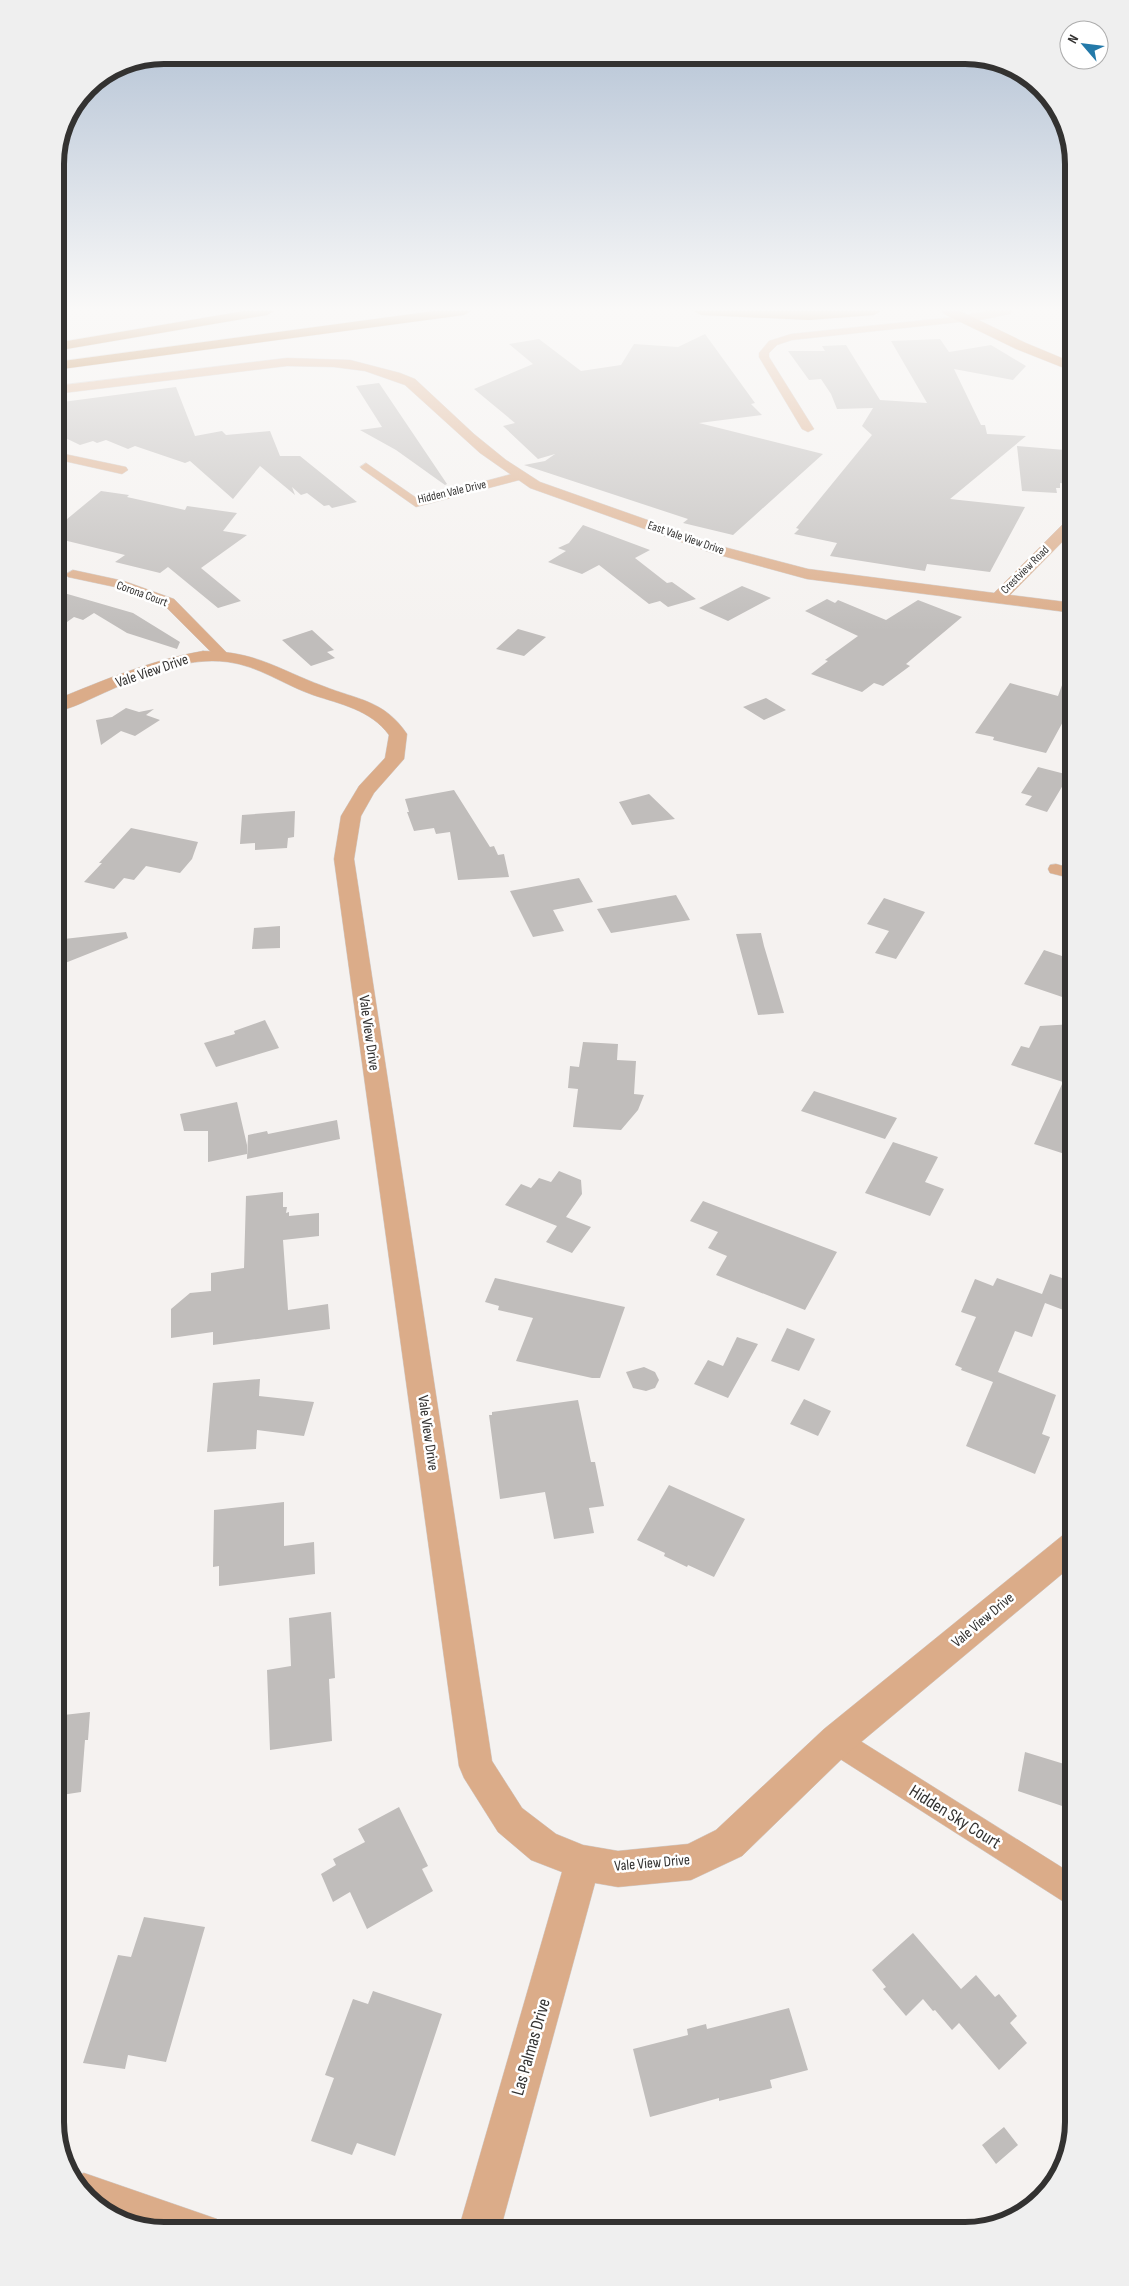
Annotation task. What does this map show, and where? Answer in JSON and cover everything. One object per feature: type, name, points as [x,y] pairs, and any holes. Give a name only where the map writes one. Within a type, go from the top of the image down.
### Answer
[{"type":"street","name":"East Vale View Drive","points":[[450,418],[492,456],[519,476],[560,494],[757,562],[807,574],[1065,607]]},
{"type":"street","points":[[802,418],[808,428]]},
{"type":"street","points":[[64,457],[122,470]]},
{"type":"street","name":"Hidden Vale Drive","points":[[366,467],[416,504],[519,476]]},
{"type":"street","name":"Crestview Road","points":[[997,599],[1065,530]]},
{"type":"street","name":"Corona Court","points":[[73,574],[120,584],[169,602],[221,654]]},
{"type":"street","name":"Vale View Drive","points":[[64,703],[169,662],[194,656],[221,654],[249,660],[292,681],[366,708],[387,720],[398,734],[394,758],[366,790],[350,816],[344,859],[476,1766],[510,1820],[544,1847],[583,1863],[618,1869],[691,1862],[729,1843],[836,1741],[1065,1552]]},
{"type":"street","points":[[1056,869],[1065,872]]},
{"type":"street","name":"Hidden Sky Court","points":[[836,1741],[1065,1886]]},
{"type":"street","name":"Las Palmas Drive","points":[[482,2222],[583,1863]]},
{"type":"street","points":[[92,2191],[180,2222]]},
{"type":"building","points":[[64,418],[188,418],[195,436],[222,431],[226,435],[270,431],[280,456],[300,456],[357,502],[332,508],[329,505],[324,506],[307,493],[301,495],[292,487],[295,495],[260,466],[233,499],[190,461],[185,463],[135,446],[128,449],[106,440],[80,445],[64,437]]},
{"type":"building","points":[[376,418],[402,418],[447,484],[445,485],[396,450],[360,430],[382,427]]},
{"type":"building","points":[[509,418],[741,418],[699,423],[823,454],[733,535],[683,523],[688,519],[524,465],[545,461],[555,454],[538,459],[503,426],[515,423]]},
{"type":"building","points":[[867,418],[977,418],[981,425],[985,425],[987,434],[1026,436],[950,499],[1025,507],[990,572],[927,564],[925,571],[830,556],[837,543],[794,534],[799,529],[796,528],[872,435],[862,426]]},
{"type":"building","points":[[1017,446],[1065,450],[1065,484],[1060,483],[1060,488],[1056,488],[1057,493],[1022,491]]},
{"type":"building","points":[[101,491],[129,495],[127,497],[185,510],[187,506],[237,513],[223,531],[247,535],[201,568],[241,601],[218,608],[168,567],[160,573],[115,562],[125,555],[64,540],[64,522]]},
{"type":"building","points":[[583,525],[650,550],[635,558],[667,583],[672,582],[696,599],[668,607],[660,601],[649,604],[599,565],[582,574],[548,562],[566,551],[558,548],[569,543]]},
{"type":"building","points":[[742,586],[771,598],[728,621],[699,608]]},
{"type":"building","points":[[64,593],[133,613],[180,642],[177,649],[127,633],[94,613],[83,620],[74,617],[67,622],[64,621]]},
{"type":"building","points":[[827,599],[835,603],[838,600],[886,620],[918,600],[962,617],[906,664],[910,666],[883,686],[874,683],[862,692],[811,674],[828,661],[825,660],[858,636],[805,611]]},
{"type":"building","points":[[518,629],[546,637],[524,656],[496,649]]},
{"type":"building","points":[[312,630],[334,650],[327,652],[335,658],[311,666],[282,640]]},
{"type":"building","points":[[1065,677],[1065,718],[1046,753],[993,740],[994,737],[975,733],[1010,683],[1058,696]]},
{"type":"building","points":[[766,698],[786,710],[764,720],[743,707]]},
{"type":"building","points":[[126,708],[139,712],[154,709],[146,715],[160,720],[135,736],[121,731],[101,745],[96,720],[112,717]]},
{"type":"building","points":[[1038,767],[1065,774],[1065,782],[1047,812],[1025,805],[1032,796],[1021,793]]},
{"type":"building","points":[[454,790],[490,847],[494,846],[498,855],[504,854],[509,877],[458,880],[450,832],[436,834],[434,828],[414,831],[407,812],[409,812],[405,799]]},
{"type":"building","points":[[649,794],[675,819],[632,825],[619,802]]},
{"type":"building","points":[[295,811],[294,837],[288,838],[287,848],[255,850],[255,843],[240,844],[242,815]]},
{"type":"building","points":[[131,828],[198,842],[192,859],[180,873],[146,866],[134,880],[124,878],[114,889],[84,882],[102,863],[99,863]]},
{"type":"building","points":[[579,878],[593,902],[553,910],[564,931],[533,937],[510,891]]},
{"type":"building","points":[[676,895],[690,920],[611,933],[597,909]]},
{"type":"building","points":[[884,898],[925,912],[896,959],[875,953],[889,931],[867,924]]},
{"type":"building","points":[[280,926],[280,948],[252,949],[254,928]]},
{"type":"building","points":[[126,932],[128,938],[64,963],[64,939]]},
{"type":"building","points":[[761,933],[784,1013],[758,1015],[736,934]]},
{"type":"building","points":[[1044,950],[1065,957],[1065,998],[1024,984]]},
{"type":"building","points":[[265,1020],[279,1048],[216,1067],[204,1043],[235,1034],[234,1031]]},
{"type":"building","points":[[1065,1025],[1065,1154],[1034,1144],[1063,1082],[1011,1065],[1021,1046],[1029,1048],[1040,1026]]},
{"type":"building","points":[[583,1042],[618,1044],[617,1060],[636,1061],[634,1094],[644,1095],[638,1110],[621,1130],[573,1127],[578,1089],[568,1088],[570,1066],[579,1067]]},
{"type":"building","points":[[814,1091],[897,1118],[885,1139],[801,1111]]},
{"type":"building","points":[[237,1102],[247,1145],[247,1154],[208,1162],[208,1131],[184,1131],[180,1114]]},
{"type":"building","points":[[337,1120],[340,1139],[247,1159],[248,1135],[267,1131],[268,1134]]},
{"type":"building","points":[[893,1142],[938,1157],[925,1182],[944,1189],[930,1216],[865,1193]]},
{"type":"building","points":[[559,1171],[581,1180],[582,1194],[566,1217],[591,1227],[572,1253],[546,1242],[557,1226],[505,1205],[521,1184],[531,1188],[539,1178],[551,1182]]},
{"type":"building","points":[[283,1192],[283,1207],[287,1207],[286,1213],[289,1212],[289,1216],[319,1213],[319,1236],[283,1240],[288,1310],[328,1304],[330,1329],[213,1345],[213,1332],[171,1338],[171,1309],[190,1293],[211,1291],[211,1273],[244,1268],[246,1196]]},
{"type":"building","points":[[703,1201],[837,1252],[805,1310],[716,1275],[727,1256],[708,1248],[718,1232],[690,1221]]},
{"type":"building","points":[[1050,1274],[1065,1279],[1065,1311],[1045,1303],[1032,1337],[1015,1331],[998,1372],[1056,1395],[1042,1434],[1050,1437],[1035,1474],[966,1446],[993,1382],[961,1370],[962,1368],[955,1365],[976,1317],[961,1312],[975,1279],[993,1286],[997,1278],[1042,1294]]},
{"type":"building","points":[[495,1278],[625,1307],[600,1378],[592,1378],[516,1361],[533,1318],[498,1310],[499,1306],[485,1302]]},
{"type":"building","points":[[787,1328],[815,1339],[799,1371],[771,1361]]},
{"type":"building","points":[[737,1337],[758,1344],[728,1398],[694,1384],[708,1360],[723,1366]]},
{"type":"building","points":[[644,1367],[655,1372],[659,1380],[655,1388],[646,1391],[633,1388],[626,1372]]},
{"type":"building","points":[[260,1379],[259,1396],[314,1402],[304,1436],[257,1430],[256,1449],[207,1452],[213,1383]]},
{"type":"building","points":[[804,1399],[831,1411],[818,1436],[790,1424]]},
{"type":"building","points":[[578,1400],[591,1462],[595,1462],[604,1506],[589,1508],[594,1533],[554,1539],[545,1492],[500,1499],[489,1415],[492,1415],[492,1412]]},
{"type":"building","points":[[669,1485],[745,1519],[714,1577],[664,1556],[665,1553],[637,1540]]},
{"type":"building","points":[[284,1502],[284,1546],[314,1542],[315,1574],[219,1586],[219,1566],[213,1567],[214,1510]]},
{"type":"building","points":[[331,1612],[335,1678],[329,1679],[332,1741],[270,1750],[267,1670],[291,1666],[289,1618]]},
{"type":"building","points":[[90,1712],[88,1740],[85,1740],[81,1792],[64,1795],[64,1715]]},
{"type":"building","points":[[1025,1752],[1065,1764],[1065,1807],[1018,1791]]},
{"type":"building","points":[[399,1807],[428,1866],[422,1869],[433,1891],[367,1929],[350,1892],[333,1902],[321,1874],[336,1865],[333,1859],[365,1842],[358,1829]]},
{"type":"building","points":[[144,1917],[205,1927],[166,2062],[128,2055],[125,2069],[83,2063],[118,1955],[131,1957]]},
{"type":"building","points":[[913,1933],[961,1989],[976,1975],[995,1997],[999,1994],[1017,2016],[1010,2023],[1027,2043],[999,2070],[959,2023],[952,2030],[923,1999],[906,2016],[883,1989],[886,1987],[872,1970]]},
{"type":"building","points":[[373,1991],[442,2014],[395,2156],[357,2143],[352,2155],[311,2141],[334,2078],[325,2075],[353,1999],[368,2004]]},
{"type":"building","points":[[789,2008],[808,2070],[770,2080],[772,2088],[719,2101],[719,2098],[650,2117],[633,2049],[688,2035],[687,2029],[706,2024],[707,2029]]},
{"type":"building","points":[[1004,2127],[1018,2145],[996,2164],[982,2145]]}]
